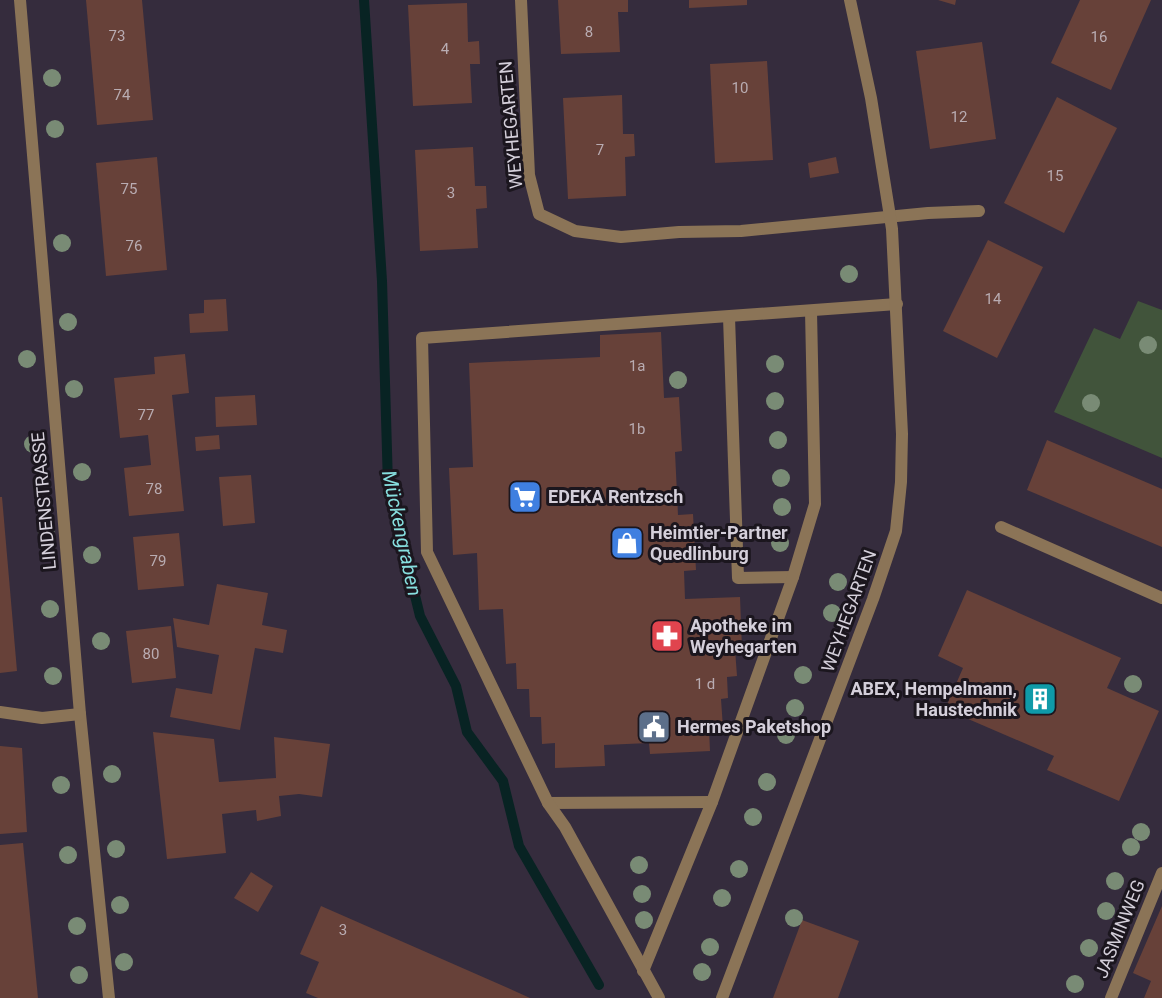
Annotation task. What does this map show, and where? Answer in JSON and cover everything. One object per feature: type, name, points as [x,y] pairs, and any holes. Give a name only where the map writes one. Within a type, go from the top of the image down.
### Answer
[{"type":"street","name":"LINDENSTRASSE","points":[[20,0],[80,714],[110,998]]},
{"type":"street","name":"WEYHEGARTEN","points":[[521,0],[529,175],[539,214],[574,231],[621,237],[679,232],[741,231],[890,216],[979,211]]},
{"type":"street","name":"WEYHEGARTEN","points":[[723,998],[873,599],[896,531],[901,482],[902,434],[897,304],[890,216],[871,98],[849,0]]},
{"type":"street","points":[[660,998],[565,827],[548,803],[427,552],[422,338],[897,304]]},
{"type":"street","points":[[643,971],[712,802],[794,577],[815,504],[811,311]]},
{"type":"street","points":[[729,317],[738,578],[794,577]]},
{"type":"street","points":[[1001,527],[1162,598]]},
{"type":"street","points":[[0,712],[42,718],[80,714]]},
{"type":"street","points":[[548,803],[712,802]]},
{"type":"street","name":"JASMINWEG","points":[[1111,998],[1162,873]]},
{"type":"green space","points":[[1138,301],[1162,310],[1162,458],[1054,412],[1094,328],[1120,339]]},
{"type":"building","points":[[86,0],[142,0],[153,120],[97,125]]},
{"type":"building","points":[[558,0],[628,0],[628,12],[618,12],[620,52],[561,54]]},
{"type":"building","points":[[689,0],[747,0],[747,5],[689,8]]},
{"type":"building","points":[[938,0],[956,0],[955,5]]},
{"type":"building","points":[[1080,0],[1151,0],[1111,90],[1051,63]]},
{"type":"building","points":[[467,3],[468,42],[479,41],[480,64],[470,64],[472,103],[413,106],[408,5]]},
{"type":"building","points":[[982,42],[996,139],[930,149],[916,51]]},
{"type":"building","points":[[767,61],[773,160],[715,163],[710,64]]},
{"type":"building","points":[[622,95],[623,134],[634,134],[635,156],[625,157],[626,196],[568,199],[563,98]]},
{"type":"building","points":[[1057,97],[1117,128],[1064,233],[1004,203]]},
{"type":"building","points":[[473,147],[475,186],[486,186],[487,208],[476,209],[478,248],[420,251],[415,150]]},
{"type":"building","points":[[157,157],[167,270],[106,276],[96,163]]},
{"type":"building","points":[[836,157],[839,173],[810,178],[808,163]]},
{"type":"building","points":[[988,240],[1043,267],[997,358],[943,331]]},
{"type":"building","points":[[226,299],[228,331],[190,333],[189,314],[204,313],[204,300]]},
{"type":"building","points":[[661,332],[664,398],[679,397],[682,451],[675,452],[678,515],[693,514],[696,570],[684,571],[685,599],[740,597],[742,649],[735,649],[737,676],[727,677],[728,698],[721,699],[723,728],[709,728],[710,751],[650,754],[649,743],[604,745],[605,766],[555,768],[555,743],[542,744],[541,717],[530,717],[529,689],[517,689],[516,663],[506,664],[503,609],[479,610],[477,553],[453,555],[449,468],[473,467],[469,363],[600,357],[600,335]]},
{"type":"building","points":[[185,354],[189,393],[172,395],[184,511],[129,516],[124,468],[151,465],[148,435],[120,438],[114,378],[155,374],[154,357]]},
{"type":"building","points":[[255,395],[257,425],[216,427],[215,397]]},
{"type":"building","points":[[219,435],[220,449],[196,451],[195,437]]},
{"type":"building","points":[[1047,440],[1162,489],[1162,547],[1027,490]]},
{"type":"building","points":[[251,475],[255,523],[223,526],[219,477]]},
{"type":"building","points":[[0,497],[2,497],[17,671],[0,673]]},
{"type":"building","points":[[179,533],[184,586],[138,590],[133,537]]},
{"type":"building","points":[[217,584],[268,593],[262,625],[287,630],[283,653],[255,648],[240,730],[170,717],[176,688],[212,694],[219,655],[177,647],[173,618],[209,625]]},
{"type":"building","name":"ABEX, Hempelmann, Haustechnik","points":[[967,590],[1121,658],[1107,688],[1159,711],[1119,801],[1047,770],[1054,756],[945,709],[963,668],[938,656]]},
{"type":"building","points":[[171,626],[176,678],[132,683],[126,631]]},
{"type":"building","points":[[153,732],[214,739],[219,782],[276,778],[274,737],[330,744],[322,797],[299,794],[279,796],[281,816],[257,821],[256,810],[222,814],[226,853],[167,859]]},
{"type":"building","points":[[0,746],[22,748],[27,832],[0,834]]},
{"type":"building","points":[[23,843],[38,998],[0,998],[0,845]]},
{"type":"building","points":[[251,872],[273,886],[258,912],[234,898]]},
{"type":"building","points":[[321,906],[530,998],[318,998],[306,993],[319,962],[300,954]]},
{"type":"building","points":[[1162,906],[1162,998],[1144,998],[1151,981],[1133,973]]},
{"type":"building","points":[[802,920],[859,941],[838,998],[773,998]]},
{"type":"waterway","name":"Mückengraben","points":[[364,0],[382,281],[388,485],[420,616],[456,686],[467,732],[503,781],[519,846],[599,985]]},
{"type":"place","name":"EDEKA Rentzsch","points":[[525,497]]},
{"type":"place","name":"Heimtier-Partner Quedlinburg","points":[[627,543]]},
{"type":"place","name":"Apotheke im Weyhegarten","points":[[667,636]]},
{"type":"place","name":"ABEX, Hempelmann, Haustechnik","points":[[1040,699]]},
{"type":"place","name":"Hermes Paketshop","points":[[654,727]]}]
